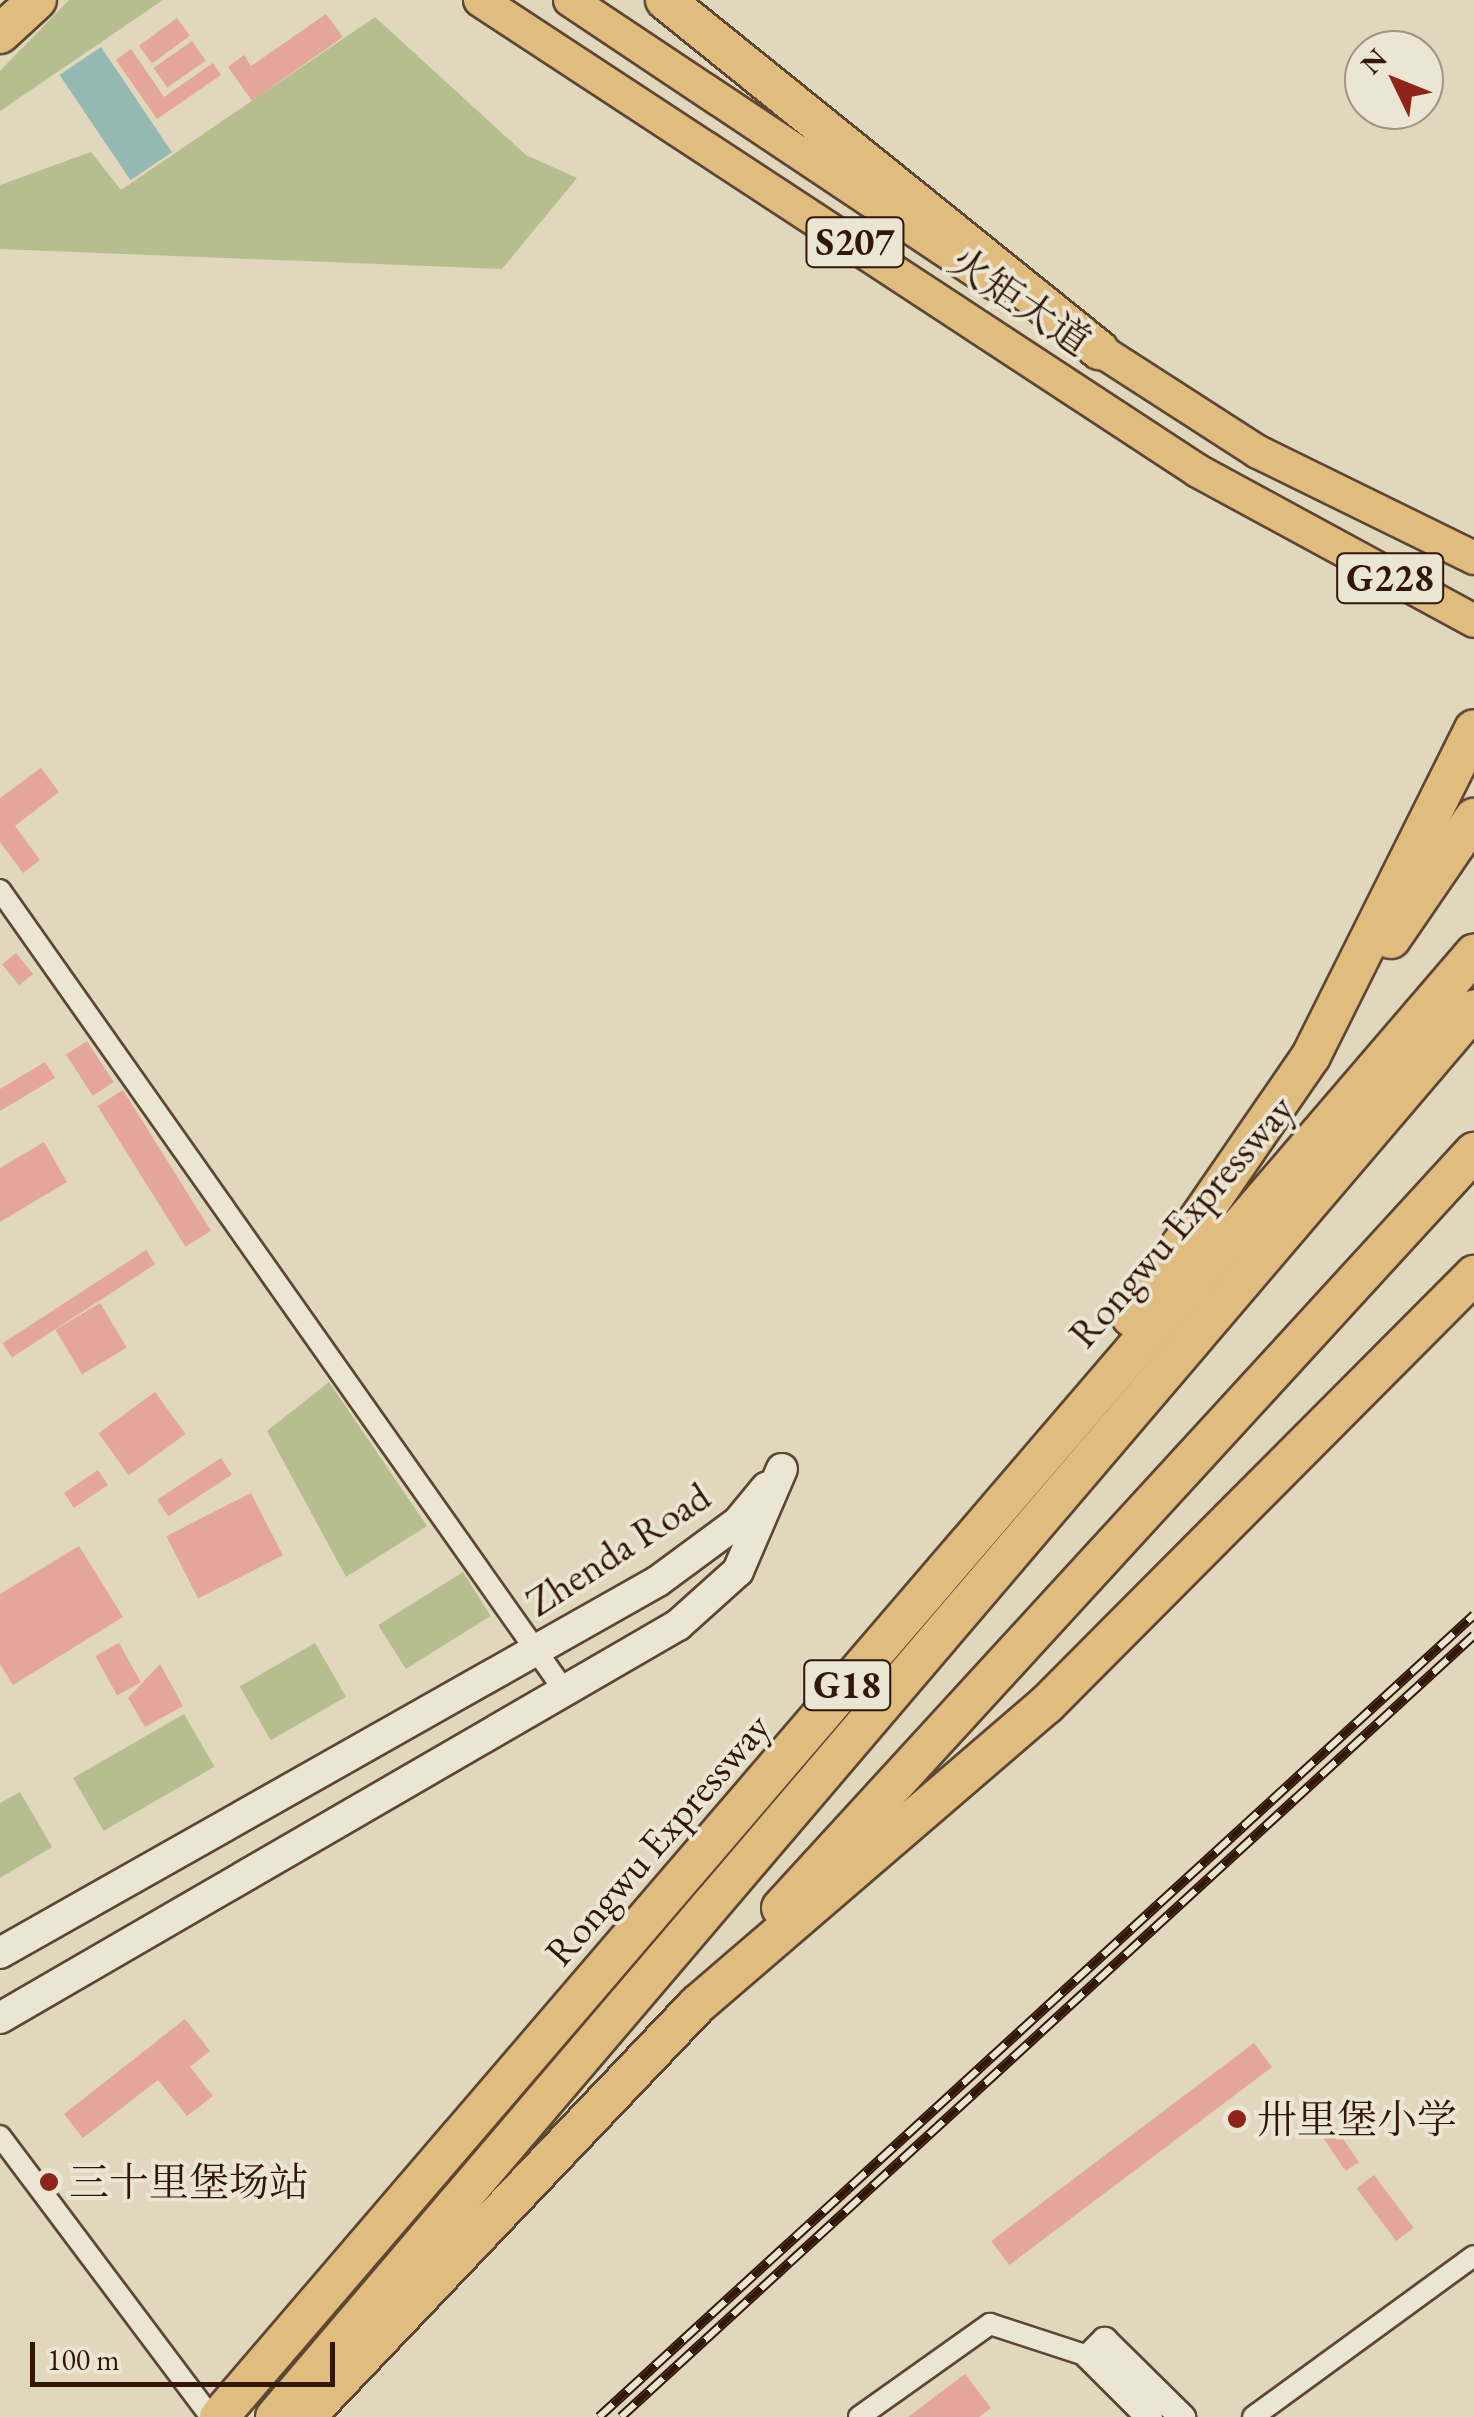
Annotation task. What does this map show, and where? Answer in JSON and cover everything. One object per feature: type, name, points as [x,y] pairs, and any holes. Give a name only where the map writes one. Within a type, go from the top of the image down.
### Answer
[{"type":"highway","points":[[0,34],[37,0]]},
{"type":"highway","points":[[665,0],[1099,350]]},
{"type":"highway","points":[[1311,1056],[1474,729]]},
{"type":"highway","points":[[1026,1467],[1474,818]]},
{"type":"highway","name":"Rongwu Expressway","points":[[219,2417],[1026,1467],[1474,954]]},
{"type":"highway","name":"Rongwu Expressway","points":[[276,2417],[1474,1009]]},
{"type":"highway","points":[[305,2417],[697,2005],[1003,1657],[1474,1152]]},
{"type":"highway","points":[[697,2005],[1046,1705],[1474,1276]]},
{"type":"main road","name":"火矩大道","points":[[480,0],[1228,488],[1306,536],[1474,621]]},
{"type":"main road","name":"火矩大道","points":[[570,0],[1258,452],[1474,558]]},
{"type":"main road","name":"Zhenda Road","points":[[0,1953],[538,1650],[698,1555],[782,1469],[753,1545],[720,1591],[566,1693],[0,2018]]},
{"type":"street","points":[[0,890],[566,1693]]},
{"type":"street","points":[[0,2136],[211,2417]]},
{"type":"street","points":[[1253,2417],[1474,2256]]},
{"type":"street","points":[[859,2417],[990,2324],[1096,2348],[1182,2417]]},
{"type":"street","points":[[1096,2348],[1149,2417]]},
{"type":"green space","points":[[69,0],[163,0],[0,111],[0,71]]},
{"type":"green space","points":[[375,17],[526,155],[577,178],[502,269],[0,249],[0,185],[91,152],[121,190]]},
{"type":"green space","points":[[329,1382],[427,1526],[346,1577],[267,1431]]},
{"type":"green space","points":[[463,1572],[491,1616],[406,1669],[378,1625]]},
{"type":"green space","points":[[315,1643],[346,1697],[271,1740],[240,1686]]},
{"type":"green space","points":[[184,1714],[214,1767],[104,1831],[73,1778]]},
{"type":"green space","points":[[20,1792],[52,1847],[0,1878],[0,1803]]},
{"type":"water","points":[[101,47],[172,152],[131,180],[60,75]]},
{"type":"building","points":[[326,14],[343,37],[252,101],[228,67],[244,55],[251,66]]},
{"type":"building","points":[[177,18],[190,36],[152,63],[139,46]]},
{"type":"building","points":[[192,41],[206,61],[167,88],[153,68]]},
{"type":"building","points":[[131,49],[164,97],[213,63],[221,75],[157,119],[116,60]]},
{"type":"building","points":[[41,768],[59,792],[15,826],[40,860],[23,873],[0,842],[0,798]]},
{"type":"building","points":[[16,953],[33,974],[19,985],[2,964]]},
{"type":"building","points":[[87,1041],[114,1082],[93,1096],[66,1055]]},
{"type":"building","points":[[45,1062],[55,1078],[0,1111],[0,1089]]},
{"type":"building","points":[[123,1090],[211,1231],[186,1247],[98,1106]]},
{"type":"building","points":[[44,1142],[67,1182],[0,1222],[0,1168]]},
{"type":"building","points":[[146,1250],[155,1264],[12,1357],[3,1343]]},
{"type":"building","points":[[100,1303],[127,1348],[82,1374],[55,1330]]},
{"type":"building","points":[[155,1392],[186,1434],[129,1475],[98,1433]]},
{"type":"building","points":[[221,1458],[232,1475],[168,1516],[157,1499]]},
{"type":"building","points":[[98,1470],[108,1485],[74,1508],[64,1493]]},
{"type":"building","points":[[251,1493],[283,1555],[198,1598],[166,1536]]},
{"type":"building","points":[[79,1546],[123,1617],[13,1685],[0,1664],[0,1594]]},
{"type":"building","points":[[119,1643],[141,1682],[117,1695],[95,1656]]},
{"type":"building","points":[[160,1664],[183,1706],[145,1727],[128,1698]]},
{"type":"building","points":[[185,2019],[210,2051],[190,2067],[213,2096],[187,2116],[158,2080],[83,2138],[64,2114]]},
{"type":"building","points":[[1254,2043],[1272,2067],[1009,2265],[991,2241]]},
{"type":"building","points":[[1317,2100],[1359,2162],[1346,2171],[1304,2109]]},
{"type":"building","points":[[1374,2175],[1414,2228],[1396,2241],[1356,2188]]},
{"type":"building","points":[[965,2374],[991,2408],[979,2417],[908,2417]]},
{"type":"railway","points":[[599,2417],[1474,1615]]},
{"type":"railway","points":[[621,2417],[1474,1635]]},
{"type":"place","name":"卅里堡小学","points":[[1237,2119]]},
{"type":"place","name":"三十里堡场站","points":[[49,2182]]}]
